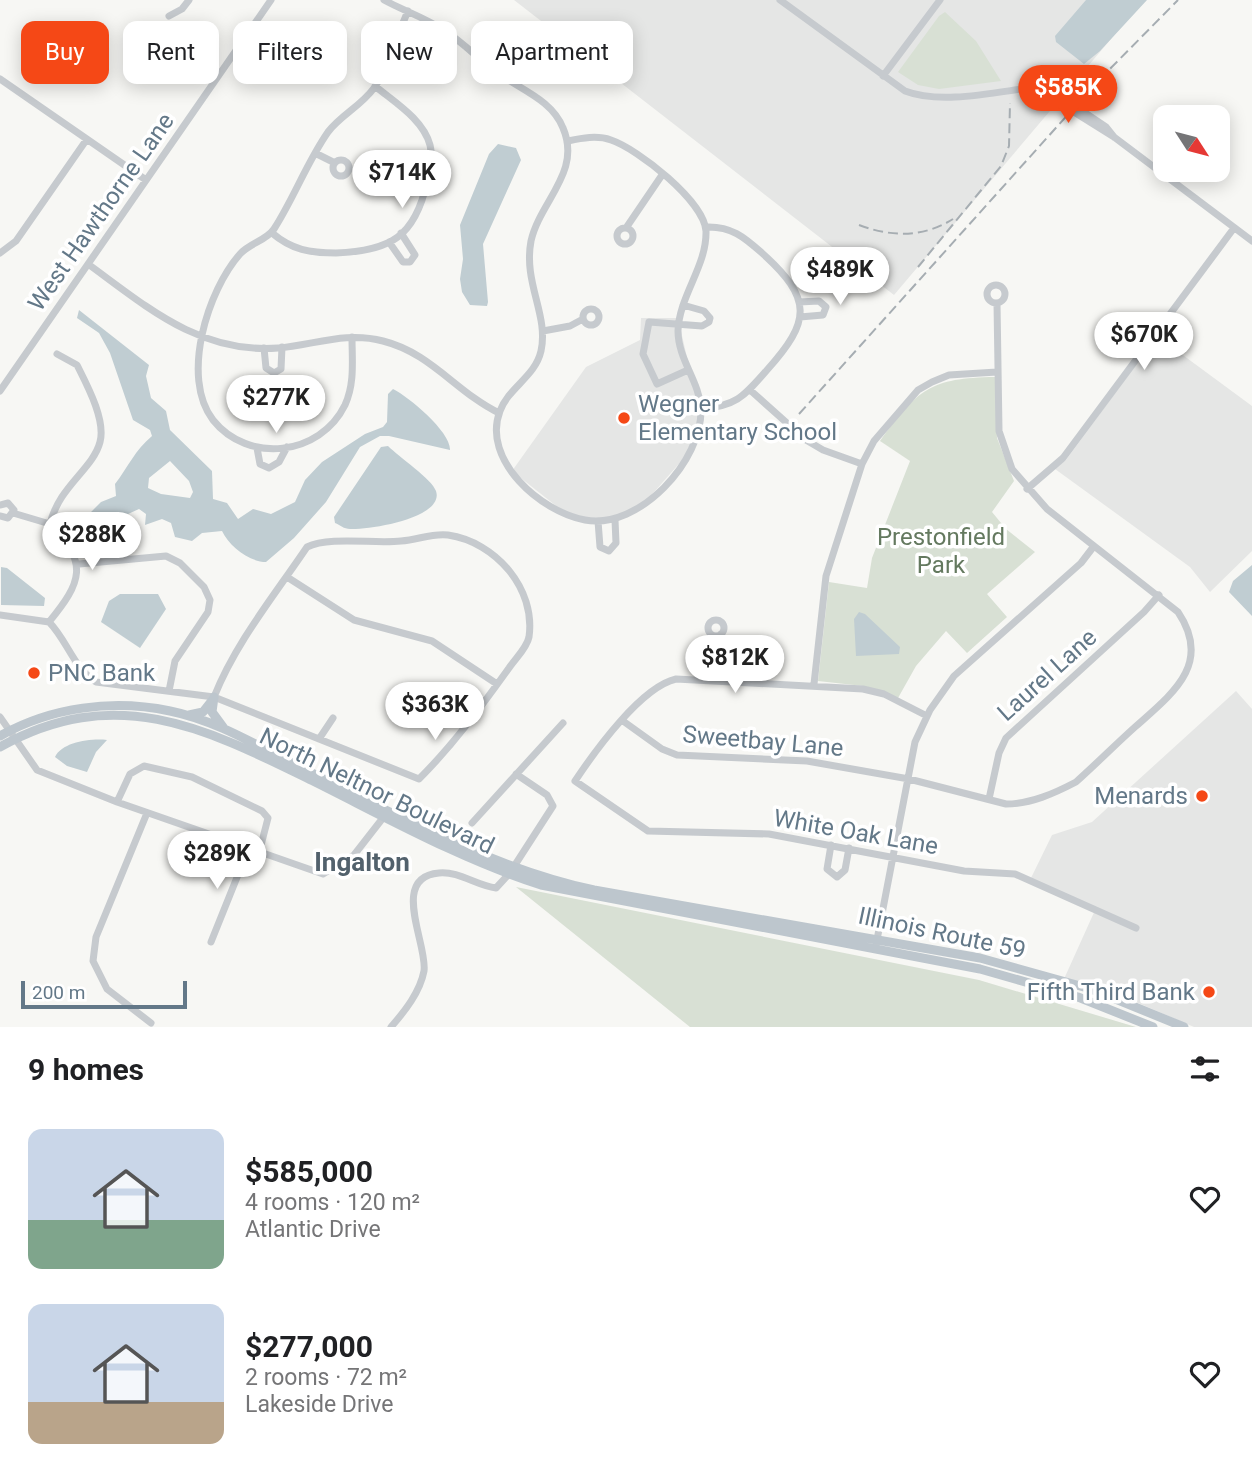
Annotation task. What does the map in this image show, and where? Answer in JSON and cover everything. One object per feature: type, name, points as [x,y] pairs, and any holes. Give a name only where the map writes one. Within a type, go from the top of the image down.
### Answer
[{"type":"main road","points":[[187,715],[203,712],[219,699]]},
{"type":"main road","points":[[219,699],[214,717],[233,734]]},
{"type":"main road","name":"North Neltnor Boulevard","points":[[0,747],[8,735],[46,716],[102,706],[140,706],[187,715],[233,734],[442,841],[511,871],[576,894],[742,925]]},
{"type":"main road","name":"North Neltnor Boulevard","points":[[8,735],[87,718],[129,716],[177,722],[234,742],[387,814]]},
{"type":"main road","name":"North Neltnor Boulevard","points":[[511,871],[584,888],[684,905]]},
{"type":"main road","name":"Illinois Route 59","points":[[684,905],[980,958],[1124,1001],[1184,1027]]},
{"type":"main road","name":"Illinois Route 59","points":[[742,925],[1022,979],[1105,1006],[1153,1027]]},
{"type":"street","points":[[169,16],[182,9],[189,0]]},
{"type":"street","name":"West Hawthorne Lane","points":[[0,391],[271,0]]},
{"type":"street","points":[[384,0],[445,31],[498,73],[546,104],[561,122],[568,141],[564,175],[539,217],[530,252],[530,282],[543,331],[535,367],[499,413],[496,444],[503,462],[516,479],[567,515],[598,521],[615,520],[645,505],[683,463],[693,446],[701,409],[678,335],[683,305],[703,254],[706,227],[692,199],[663,175],[612,140],[599,137],[568,141]]},
{"type":"street","points":[[780,0],[883,76],[905,91],[923,98],[1034,87],[1114,137],[1252,241]]},
{"type":"street","points":[[883,76],[940,0]]},
{"type":"street","points":[[352,337],[352,382],[343,408],[320,435],[287,447],[257,448],[226,433],[206,410],[196,383],[197,359],[221,284],[234,262],[253,243],[272,233],[332,128],[375,86],[408,11]]},
{"type":"street","points":[[1,80],[146,180]]},
{"type":"street","points":[[272,233],[290,247],[314,253],[369,251],[389,242],[413,220],[422,201],[430,166],[429,145],[413,118],[375,86]]},
{"type":"street","points":[[0,253],[16,242],[87,139]]},
{"type":"street","points":[[317,153],[335,163]]},
{"type":"street","points":[[626,228],[663,175]]},
{"type":"street","points":[[701,409],[732,404],[750,390],[791,342],[800,317],[799,302],[787,276],[745,237],[729,229],[706,227]]},
{"type":"street","points":[[1027,489],[1062,458],[1234,228]]},
{"type":"street","points":[[389,242],[403,262],[410,262],[413,250],[401,233]]},
{"type":"street","points":[[88,264],[170,323],[202,339],[229,346],[264,348],[352,337],[383,341],[418,354],[441,369],[475,401],[499,413]]},
{"type":"street","points":[[799,302],[819,301],[826,307],[823,315],[800,317]]},
{"type":"street","name":"Sweetbay Lane","points":[[623,721],[662,749],[677,755],[807,761],[909,779],[1017,804],[1062,791],[1174,692],[1189,665],[1190,640],[1178,612],[1027,489],[1012,469],[1002,444],[997,372],[997,303]]},
{"type":"street","points":[[683,305],[704,311],[710,318],[706,326],[679,322],[649,323],[643,354],[657,384],[688,370]]},
{"type":"street","points":[[543,331],[570,326],[583,319]]},
{"type":"street","points":[[264,348],[266,368],[274,373],[281,369],[282,347]]},
{"type":"street","points":[[50,524],[56,502],[97,450],[102,428],[77,365],[57,354]]},
{"type":"street","points":[[814,684],[826,576],[862,464],[874,441],[918,390],[949,375],[997,372]]},
{"type":"street","points":[[750,390],[806,440],[823,450],[862,464]]},
{"type":"street","points":[[257,448],[260,464],[269,468],[279,462],[287,447]]},
{"type":"street","points":[[0,505],[10,504],[13,513]]},
{"type":"street","points":[[13,513],[50,524],[67,542],[79,564],[74,590],[49,622]]},
{"type":"street","points":[[0,516],[8,518],[13,513]]},
{"type":"street","points":[[598,521],[600,547],[609,551],[616,543],[615,520]]},
{"type":"street","points":[[0,615],[49,622],[66,641],[81,670],[96,682],[219,699],[419,779],[470,722],[529,639],[527,604],[522,587],[497,559],[472,542],[450,535],[431,534],[386,542],[319,542],[307,547],[226,667],[219,699]]},
{"type":"street","points":[[875,949],[915,742],[927,716],[954,676],[1081,563],[1094,546]]},
{"type":"street","points":[[79,564],[166,556],[180,563],[204,587],[210,600],[208,612],[175,661],[169,691]]},
{"type":"street","points":[[288,576],[354,621],[432,641],[497,684]]},
{"type":"street","name":"Laurel Lane","points":[[989,799],[999,753],[1006,738],[1144,612],[1159,595]]},
{"type":"street","points":[[721,634],[722,680]]},
{"type":"street","points":[[623,721],[643,699],[667,681],[722,680],[863,688],[884,694],[927,716]]},
{"type":"street","points":[[0,717],[8,735],[37,770],[248,850],[325,873],[354,855],[387,814]]},
{"type":"street","points":[[319,739],[333,718]]},
{"type":"street","name":"White Oak Lane","points":[[623,721],[575,781],[639,827],[658,834],[769,834],[964,871],[1015,874],[1136,928]]},
{"type":"street","points":[[472,822],[563,723]]},
{"type":"street","points":[[117,802],[130,774],[144,766],[192,777],[262,811],[268,818],[259,853]]},
{"type":"street","points":[[391,1027],[415,995],[424,971],[422,943],[411,908],[419,885],[432,874],[445,873],[496,888],[511,871],[553,806],[547,795],[516,774]]},
{"type":"street","points":[[147,813],[96,937],[93,961],[107,989],[151,1023]]},
{"type":"street","points":[[831,845],[827,869],[837,877],[844,873],[849,848]]},
{"type":"street","points":[[211,942],[248,850]]},
{"type":"shaded area","points":[[514,0],[1144,0],[894,295],[622,84],[633,84],[633,21],[541,21]]},
{"type":"shaded area","points":[[1086,0],[1147,0],[1100,51],[1084,64],[1056,42],[1055,36]]},
{"type":"shaded area","points":[[498,144],[516,148],[521,160],[483,244],[487,306],[470,305],[462,292],[460,279],[463,259],[460,225],[489,154]]},
{"type":"shaded area","points":[[79,310],[149,365],[146,376],[151,398],[166,411],[170,430],[212,471],[213,499],[227,503],[238,519],[253,509],[271,514],[295,502],[305,480],[322,462],[365,434],[383,427],[387,422],[388,394],[393,389],[409,399],[437,425],[450,450],[389,436],[380,436],[360,447],[326,502],[294,538],[266,562],[240,552],[222,531],[202,533],[192,541],[175,537],[171,523],[162,519],[145,525],[146,514],[139,509],[128,514],[114,532],[90,513],[101,502],[116,496],[115,484],[136,453],[152,436],[150,430],[133,420],[110,353],[99,333],[77,318]],"holes":[[[170,461],[189,481],[193,492],[190,498],[161,494],[148,488],[149,478]]]},
{"type":"shaded area","name":"Wegner Elementary School","points":[[641,318],[678,318],[699,410],[697,427],[685,457],[647,500],[615,518],[582,518],[560,509],[512,471],[586,367],[640,340]]},
{"type":"shaded area","points":[[1157,336],[1252,406],[1252,551],[1210,592],[1190,567],[1055,469],[1066,460]]},
{"type":"shaded area","points":[[388,446],[428,480],[436,491],[436,500],[418,515],[388,525],[350,529],[335,523],[334,517],[381,447]]},
{"type":"shaded area","points":[[1252,565],[1252,616],[1229,592],[1233,581]]},
{"type":"shaded area","points":[[1,567],[7,568],[45,598],[44,606],[1,605]]},
{"type":"shaded area","points":[[120,594],[158,594],[166,609],[140,648],[101,622],[109,601]]},
{"type":"shaded area","points":[[859,612],[865,614],[900,647],[899,654],[856,656],[854,619]]},
{"type":"shaded area","points":[[1236,691],[1252,709],[1252,1027],[1194,1027],[1129,999],[1064,979],[1096,908],[1031,878],[1052,835],[1092,822]]},
{"type":"shaded area","points":[[107,740],[96,752],[87,772],[67,766],[55,757],[70,745]]},
{"type":"green space","points":[[945,12],[976,41],[1001,81],[939,89],[918,85],[898,72],[939,16]]},
{"type":"green space","name":"Prestonfield Park","points":[[995,377],[997,438],[1014,481],[992,512],[1006,529],[1035,552],[987,594],[1007,617],[967,653],[946,631],[916,666],[898,698],[863,686],[818,681],[829,582],[867,588],[872,558],[910,461],[880,441],[905,409],[927,390],[955,380]]},
{"type":"green space","points":[[516,887],[979,980],[1136,1027],[690,1027]]},
{"type":"railway","points":[[799,414],[1098,81],[1178,0]]},
{"type":"railway","points":[[918,267],[1001,166],[1009,146],[1010,103]]},
{"type":"railway","points":[[859,225],[883,232],[907,234],[930,230],[953,219]]},
{"type":"place","name":"Wegner Elementary School","points":[[624,418]]},
{"type":"place","name":"PNC Bank","points":[[34,673]]},
{"type":"place","name":"Menards","points":[[1202,796]]},
{"type":"place","name":"Fifth Third Bank","points":[[1209,992]]},
{"type":"district","name":"Ingalton","points":[[362,862]]}]
